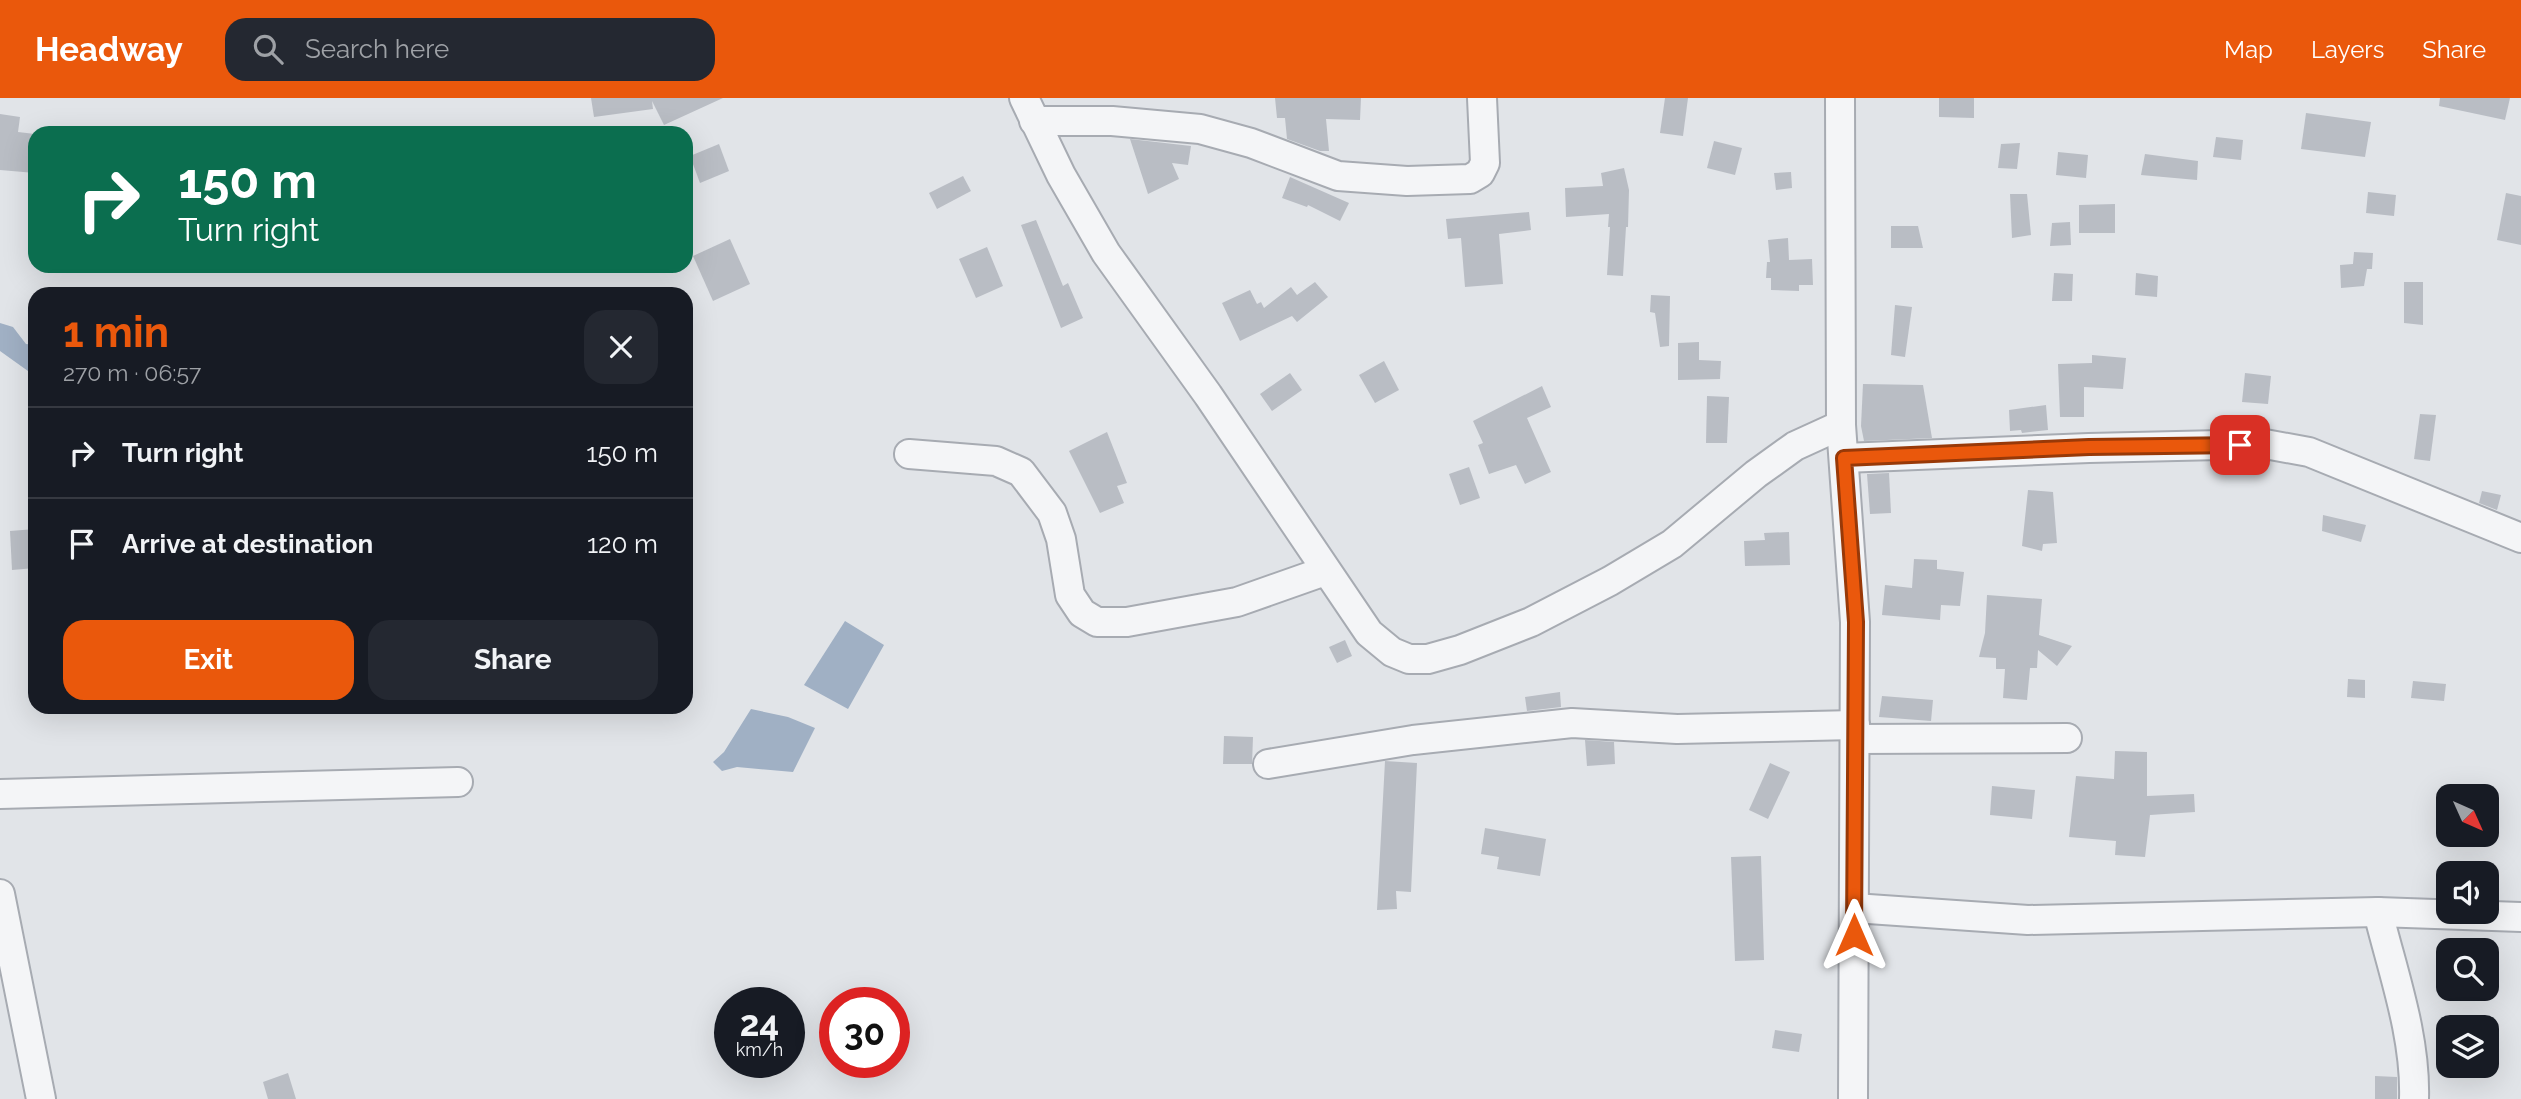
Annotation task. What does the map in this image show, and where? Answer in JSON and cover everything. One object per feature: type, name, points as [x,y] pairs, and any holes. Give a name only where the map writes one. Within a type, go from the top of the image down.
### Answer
[{"type":"street","points":[[1029,109],[1112,121],[1200,129],[1251,143],[1338,176],[1407,181],[1470,179],[1480,173],[1485,163],[1482,98]]},
{"type":"street","points":[[1840,98],[1842,425],[1856,622],[1853,1099]]},
{"type":"street","points":[[1029,109],[1061,176],[1106,253],[1208,395],[1369,633],[1392,653],[1409,659],[1427,659],[1460,650],[1531,622],[1610,581],[1672,544],[1756,474],[1795,446],[1842,425]]},
{"type":"street","points":[[1844,458],[2089,447],[2265,444],[2309,452],[2521,538]]},
{"type":"street","points":[[909,454],[996,461],[1021,472],[1052,513],[1061,539],[1070,595],[1082,613],[1097,622],[1127,622],[1237,602],[1325,571]]},
{"type":"street","points":[[1268,764],[1413,740],[1572,723],[1678,729],[2067,738]]},
{"type":"street","points":[[0,794],[458,782]]},
{"type":"street","points":[[0,894],[41,1099]]},
{"type":"street","points":[[1854,908],[2028,920],[2378,912],[2521,917]]},
{"type":"street","points":[[2378,912],[2410,1037],[2415,1076],[2414,1099]]},
{"type":"water","points":[[0,323],[13,327],[28,344],[28,371],[0,351]]},
{"type":"water","points":[[845,621],[884,645],[848,709],[804,685]]},
{"type":"water","points":[[751,709],[788,717],[815,728],[793,772],[737,767],[722,771],[713,762],[724,752]]},
{"type":"building","points":[[591,98],[723,98],[664,125],[652,101],[653,109],[594,117]]},
{"type":"building","points":[[1275,98],[1361,98],[1360,120],[1326,119],[1329,151],[1320,151],[1287,139],[1285,118],[1277,118]]},
{"type":"building","points":[[1665,98],[1688,98],[1683,136],[1660,133]]},
{"type":"building","points":[[1939,98],[1974,98],[1974,118],[1939,117]]},
{"type":"building","points":[[2440,98],[2510,98],[2505,120],[2439,106]]},
{"type":"building","points":[[2306,113],[2371,122],[2365,157],[2301,149]]},
{"type":"building","points":[[0,114],[20,117],[18,132],[28,133],[28,172],[0,170]]},
{"type":"building","points":[[2216,137],[2243,140],[2241,160],[2213,157]]},
{"type":"building","points":[[1130,139],[1191,146],[1188,165],[1172,163],[1179,179],[1148,194]]},
{"type":"building","points":[[1714,141],[1742,148],[1735,175],[1707,168]]},
{"type":"building","points":[[2020,143],[2017,169],[1998,168],[2001,144]]},
{"type":"building","points":[[719,144],[729,171],[700,183],[693,164],[693,155]]},
{"type":"building","points":[[2058,152],[2088,155],[2086,178],[2056,175]]},
{"type":"building","points":[[2145,154],[2198,161],[2197,180],[2141,175]]},
{"type":"building","points":[[1624,168],[1629,190],[1623,276],[1607,275],[1609,214],[1566,217],[1565,188],[1603,186],[1601,173]]},
{"type":"building","points":[[1791,172],[1792,188],[1776,190],[1774,173]]},
{"type":"building","points":[[963,176],[971,191],[937,209],[929,193]]},
{"type":"building","points":[[1290,177],[1349,203],[1340,221],[1308,205],[1307,207],[1282,198]]},
{"type":"building","points":[[2368,192],[2396,195],[2394,216],[2366,213]]},
{"type":"building","points":[[2506,193],[2521,196],[2521,245],[2497,240]]},
{"type":"building","points":[[2010,194],[2027,194],[2031,235],[2012,238]]},
{"type":"building","points":[[2115,204],[2115,233],[2079,233],[2079,205]]},
{"type":"building","points":[[1529,212],[1531,230],[1499,234],[1503,284],[1465,287],[1461,238],[1448,239],[1446,219]]},
{"type":"building","points":[[1036,220],[1063,286],[1068,283],[1083,318],[1061,328],[1021,225]]},
{"type":"building","points":[[2070,222],[2071,245],[2050,246],[2052,223]]},
{"type":"building","points":[[1891,226],[1918,226],[1923,248],[1891,248]]},
{"type":"building","points":[[1788,238],[1789,260],[1812,259],[1813,285],[1799,285],[1799,291],[1771,290],[1771,278],[1766,278],[1767,262],[1770,262],[1768,240]]},
{"type":"building","points":[[730,239],[750,284],[713,301],[693,256]]},
{"type":"building","points":[[987,247],[1003,286],[976,298],[959,259]]},
{"type":"building","points":[[2354,252],[2373,253],[2372,269],[2367,269],[2364,286],[2341,288],[2340,265],[2353,264]]},
{"type":"building","points":[[2054,273],[2073,274],[2072,301],[2052,301]]},
{"type":"building","points":[[2136,273],[2158,276],[2157,297],[2135,295]]},
{"type":"building","points":[[1315,282],[1328,297],[1297,322],[1292,316],[1240,341],[1222,303],[1250,290],[1257,304],[1261,302],[1264,308],[1291,287],[1297,295]]},
{"type":"building","points":[[2404,282],[2423,282],[2423,325],[2404,323]]},
{"type":"building","points":[[1651,295],[1670,296],[1669,346],[1660,347],[1655,313],[1650,312]]},
{"type":"building","points":[[1895,305],[1912,307],[1905,357],[1891,355]]},
{"type":"building","points":[[1699,342],[1699,360],[1721,361],[1720,379],[1678,380],[1678,343]]},
{"type":"building","points":[[2092,355],[2126,358],[2123,389],[2084,387],[2084,417],[2060,417],[2058,364],[2092,363]]},
{"type":"building","points":[[1384,361],[1399,390],[1375,403],[1359,375]]},
{"type":"building","points":[[1290,373],[1302,390],[1272,411],[1260,394]]},
{"type":"building","points":[[2245,373],[2271,376],[2268,404],[2242,402]]},
{"type":"building","points":[[1863,384],[1923,385],[1932,438],[1864,441],[1861,426]]},
{"type":"building","points":[[1542,386],[1551,407],[1527,418],[1551,472],[1525,484],[1516,465],[1489,474],[1478,445],[1483,443],[1473,421]]},
{"type":"building","points":[[1707,396],[1729,397],[1727,443],[1706,443]]},
{"type":"building","points":[[2046,405],[2048,430],[2022,433],[2021,430],[2010,431],[2009,410]]},
{"type":"building","points":[[2420,414],[2436,415],[2430,461],[2414,459]]},
{"type":"building","points":[[1107,432],[1127,483],[1117,486],[1124,503],[1100,513],[1069,451]]},
{"type":"building","points":[[1469,467],[1480,498],[1460,505],[1449,474]]},
{"type":"building","points":[[1889,473],[1891,513],[1870,514],[1867,474]]},
{"type":"building","points":[[2028,490],[2053,492],[2057,543],[2043,544],[2042,551],[2022,546]]},
{"type":"building","points":[[2482,491],[2501,495],[2497,510],[2479,503]]},
{"type":"building","points":[[2323,515],[2366,525],[2361,542],[2322,531]]},
{"type":"building","points":[[28,530],[28,569],[12,570],[10,531]]},
{"type":"building","points":[[1789,532],[1790,565],[1745,566],[1744,541],[1765,540],[1764,533]]},
{"type":"building","points":[[1914,559],[1937,560],[1937,569],[1964,572],[1960,606],[1941,605],[1940,620],[1882,615],[1885,585],[1912,588]]},
{"type":"building","points":[[1987,595],[2042,599],[2039,635],[2072,646],[2057,666],[2038,650],[2037,668],[2030,668],[2027,700],[2003,698],[2005,669],[1996,669],[1996,658],[1979,657],[1985,633]]},
{"type":"building","points":[[1345,640],[1352,656],[1337,663],[1329,647]]},
{"type":"building","points":[[2348,679],[2365,680],[2365,698],[2347,697]]},
{"type":"building","points":[[2413,681],[2446,684],[2444,701],[2411,698]]},
{"type":"building","points":[[1560,692],[1561,707],[1527,711],[1525,697]]},
{"type":"building","points":[[1882,696],[1933,700],[1931,721],[1879,717]]},
{"type":"building","points":[[1224,736],[1253,737],[1252,764],[1223,764]]},
{"type":"building","points":[[1585,740],[1614,742],[1615,764],[1587,766]]},
{"type":"building","points":[[2115,751],[2147,752],[2147,796],[2194,794],[2195,812],[2150,815],[2145,857],[2115,855],[2116,841],[2069,837],[2076,776],[2114,779]]},
{"type":"building","points":[[1385,761],[1417,763],[1411,892],[1396,891],[1397,909],[1377,910]]},
{"type":"building","points":[[1770,763],[1790,772],[1768,819],[1749,810]]},
{"type":"building","points":[[1992,786],[2035,790],[2032,819],[1990,815]]},
{"type":"building","points":[[1485,828],[1546,839],[1540,876],[1497,869],[1499,857],[1481,854]]},
{"type":"building","points":[[1761,856],[1764,960],[1735,961],[1731,857]]},
{"type":"building","points":[[1775,1030],[1802,1034],[1799,1052],[1772,1048]]},
{"type":"building","points":[[288,1073],[296,1099],[268,1099],[263,1082]]},
{"type":"building","points":[[2375,1076],[2397,1077],[2397,1099],[2375,1099]]},
{"type":"route","points":[[1854,935],[1856,622],[1844,458],[2089,447],[2240,445]]}]
